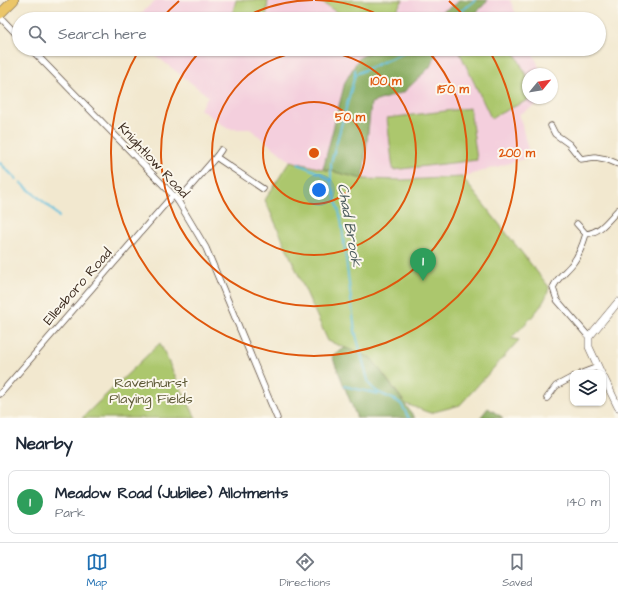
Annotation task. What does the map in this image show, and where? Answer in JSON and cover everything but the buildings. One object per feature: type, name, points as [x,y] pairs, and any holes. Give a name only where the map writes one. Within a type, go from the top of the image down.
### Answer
[{"type":"main road","points":[[0,16],[14,0]]},
{"type":"street","points":[[0,16],[12,29]]},
{"type":"street","name":"Knightlow Road","points":[[38,56],[173,194],[178,201],[206,248],[277,418]]},
{"type":"street","points":[[551,126],[555,134],[569,144],[581,159],[595,157],[606,159],[618,164]]},
{"type":"street","points":[[178,201],[220,150]]},
{"type":"street","points":[[216,156],[263,189]]},
{"type":"street","name":"Ellesboro Road","points":[[0,394],[173,194]]},
{"type":"street","points":[[586,234],[594,233],[601,229],[618,210]]},
{"type":"street","points":[[577,224],[586,234]]},
{"type":"street","points":[[586,234],[579,252],[572,264],[558,278],[553,288],[556,300],[589,336]]},
{"type":"street","points":[[600,370],[589,347],[589,336],[618,302]]},
{"type":"street","points":[[547,398],[556,386],[570,379]]},
{"type":"street","points":[[606,382],[618,407]]},
{"type":"shaded area","points":[[156,0],[510,0],[515,12],[142,12]]},
{"type":"shaded area","points":[[156,56],[534,56],[539,68],[522,68],[522,104],[538,104],[519,114],[530,157],[462,177],[403,180],[363,179],[290,161],[250,129],[228,129],[200,109],[208,96]]},
{"type":"green space","points":[[236,0],[268,0],[267,12],[233,12]]},
{"type":"green space","points":[[318,0],[403,0],[395,12],[336,12]]},
{"type":"green space","points":[[459,0],[488,0],[477,12],[442,12],[456,4]]},
{"type":"green space","points":[[363,56],[435,56],[430,67],[404,92],[371,103],[363,179],[323,169],[345,82],[359,58]]},
{"type":"green space","points":[[461,56],[516,56],[522,68],[522,103],[491,118]]},
{"type":"green space","points":[[470,108],[477,160],[393,170],[387,118]]},
{"type":"green space","points":[[290,161],[363,179],[403,180],[462,177],[549,287],[544,301],[539,308],[511,338],[519,340],[460,405],[430,413],[406,404],[371,358],[328,341],[265,200]]},
{"type":"green space","name":"Ravenhurst Playing Fields","points":[[160,343],[196,418],[82,418]]},
{"type":"green space","points":[[345,348],[371,358],[415,418],[357,418],[332,356]]},
{"type":"green space","points":[[488,408],[502,417],[503,418],[480,418]]},
{"type":"waterway","name":"Chad Brook","points":[[459,12],[475,0]]},
{"type":"waterway","name":"Chad Brook","points":[[396,56],[355,75],[331,163],[331,182],[341,219],[355,331],[369,384],[381,394],[401,404],[409,418]]},
{"type":"waterway","name":"Chad Brook","points":[[355,70],[355,75]]},
{"type":"waterway","points":[[0,163],[16,179]]},
{"type":"waterway","points":[[298,164],[322,174],[330,181]]},
{"type":"waterway","points":[[21,183],[51,208],[59,217]]},
{"type":"waterway","points":[[344,386],[378,394]]},
{"type":"place","name":"Meadow Road (Jubilee) Allotments","points":[[423,281]]}]
